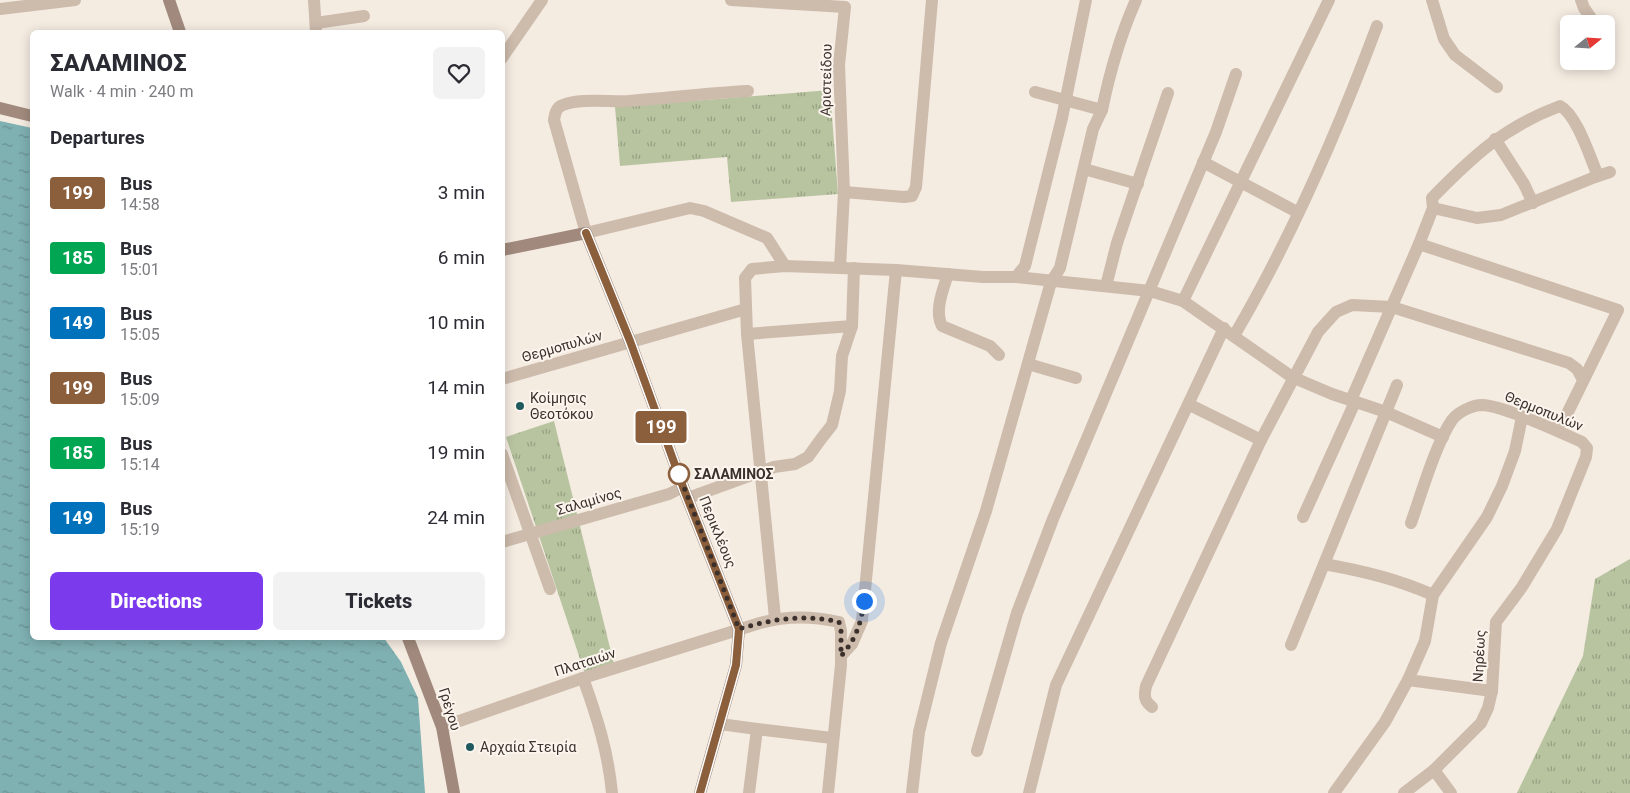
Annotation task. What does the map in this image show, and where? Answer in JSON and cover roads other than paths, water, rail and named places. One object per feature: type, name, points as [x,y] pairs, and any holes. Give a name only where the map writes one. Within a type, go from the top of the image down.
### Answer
[{"type":"main road","points":[[169,0],[179,30]]},
{"type":"main road","points":[[0,108],[30,116]]},
{"type":"main road","points":[[505,249],[586,233]]},
{"type":"main road","name":"Περικλέους","points":[[586,233],[630,341],[739,629],[736,665],[700,793]]},
{"type":"main road","name":"Γρέγου","points":[[409,640],[442,727],[454,793]]},
{"type":"street","points":[[0,9],[75,0]]},
{"type":"street","points":[[314,0],[316,28],[364,16]]},
{"type":"street","points":[[505,54],[542,0]]},
{"type":"street","name":"Αριστείδου","points":[[731,0],[845,3],[839,64],[844,192],[840,267]]},
{"type":"street","points":[[844,192],[912,196],[916,187],[932,0]]},
{"type":"street","points":[[1016,277],[1025,266],[1066,101],[1086,0]]},
{"type":"street","points":[[912,793],[918,732],[941,643],[986,511],[1051,282],[1060,268],[1093,129],[1102,110],[1121,33],[1136,0]]},
{"type":"street","points":[[1183,301],[1329,0]]},
{"type":"street","points":[[1432,0],[1444,39],[1455,55],[1497,87]]},
{"type":"street","points":[[1581,0],[1589,15]]},
{"type":"street","points":[[1029,793],[1056,685],[1190,405],[1229,332],[1271,272],[1297,212],[1323,162],[1377,26]]},
{"type":"street","points":[[977,751],[1017,613],[1052,520],[1216,132],[1236,74]]},
{"type":"street","points":[[748,91],[560,105],[555,112],[554,120],[586,233],[690,208],[704,211],[766,238],[785,266]]},
{"type":"street","points":[[1035,92],[1102,110]]},
{"type":"street","points":[[1106,286],[1168,93]]},
{"type":"street","points":[[1303,516],[1419,244],[1433,208],[1432,198],[1495,139],[1525,121],[1560,106],[1566,109],[1572,118],[1594,165],[1595,177]]},
{"type":"street","points":[[1495,139],[1524,184],[1533,203]]},
{"type":"street","points":[[1203,162],[1242,181],[1297,212]]},
{"type":"street","points":[[1084,169],[1138,184]]},
{"type":"street","points":[[1433,208],[1476,218],[1501,215],[1610,172]]},
{"type":"street","points":[[1419,244],[1618,310],[1566,416],[1554,430]]},
{"type":"street","points":[[775,618],[747,334],[745,278],[752,269],[785,266],[896,270],[1016,277],[1150,291],[1183,301],[1292,377],[1386,412],[1444,437]]},
{"type":"street","name":"Σαλαμίνος","points":[[505,541],[669,494],[686,493],[795,464],[808,457],[832,425],[840,391],[842,356],[852,326],[854,268]]},
{"type":"street","points":[[828,793],[841,656],[852,644],[862,620],[896,270]]},
{"type":"street","points":[[948,274],[938,320],[942,326],[990,346],[999,355]]},
{"type":"street","points":[[1152,707],[1146,702],[1144,695],[1146,686],[1292,377],[1318,332],[1336,312],[1352,305],[1392,307],[1569,363],[1576,369],[1583,380]]},
{"type":"street","name":"Θερμοπυλών","points":[[505,378],[746,309]]},
{"type":"street","points":[[747,334],[852,326]]},
{"type":"street","points":[[1028,364],[1076,378]]},
{"type":"street","points":[[1291,645],[1397,385]]},
{"type":"street","points":[[1190,405],[1261,440]]},
{"type":"street","name":"Θερμοπυλών","points":[[1410,523],[1453,419],[1467,409],[1481,405],[1497,408],[1582,442],[1587,448]]},
{"type":"street","points":[[1334,793],[1385,722],[1408,680],[1425,641],[1433,595],[1487,517],[1512,460],[1522,417]]},
{"type":"street","name":"Νηρέως","points":[[1404,793],[1434,770],[1480,723],[1488,708],[1492,691],[1496,622],[1522,587],[1557,529],[1586,457],[1587,448]]},
{"type":"street","points":[[505,462],[550,589]]},
{"type":"street","points":[[1324,564],[1373,573],[1403,582],[1433,595]]},
{"type":"street","name":"Πλαταιών","points":[[442,727],[582,678],[775,618],[811,618],[839,622],[841,656]]},
{"type":"street","points":[[582,678],[601,728],[609,761],[612,793]]},
{"type":"street","points":[[1408,680],[1492,691]]},
{"type":"street","points":[[720,724],[832,738]]},
{"type":"street","points":[[749,793],[757,728]]},
{"type":"street","points":[[1434,770],[1451,793]]},
{"type":"water","points":[[0,121],[30,128],[30,640],[385,640],[401,662],[418,698],[425,793],[0,793]]},
{"type":"place","name":"Κοίμησις Θεοτόκου","points":[[520,406]]},
{"type":"place","name":"ΣΑΛΑΜΙΝΟΣ","points":[[679,474]]},
{"type":"place","name":"Αρχαία Στειρία","points":[[470,747]]}]
